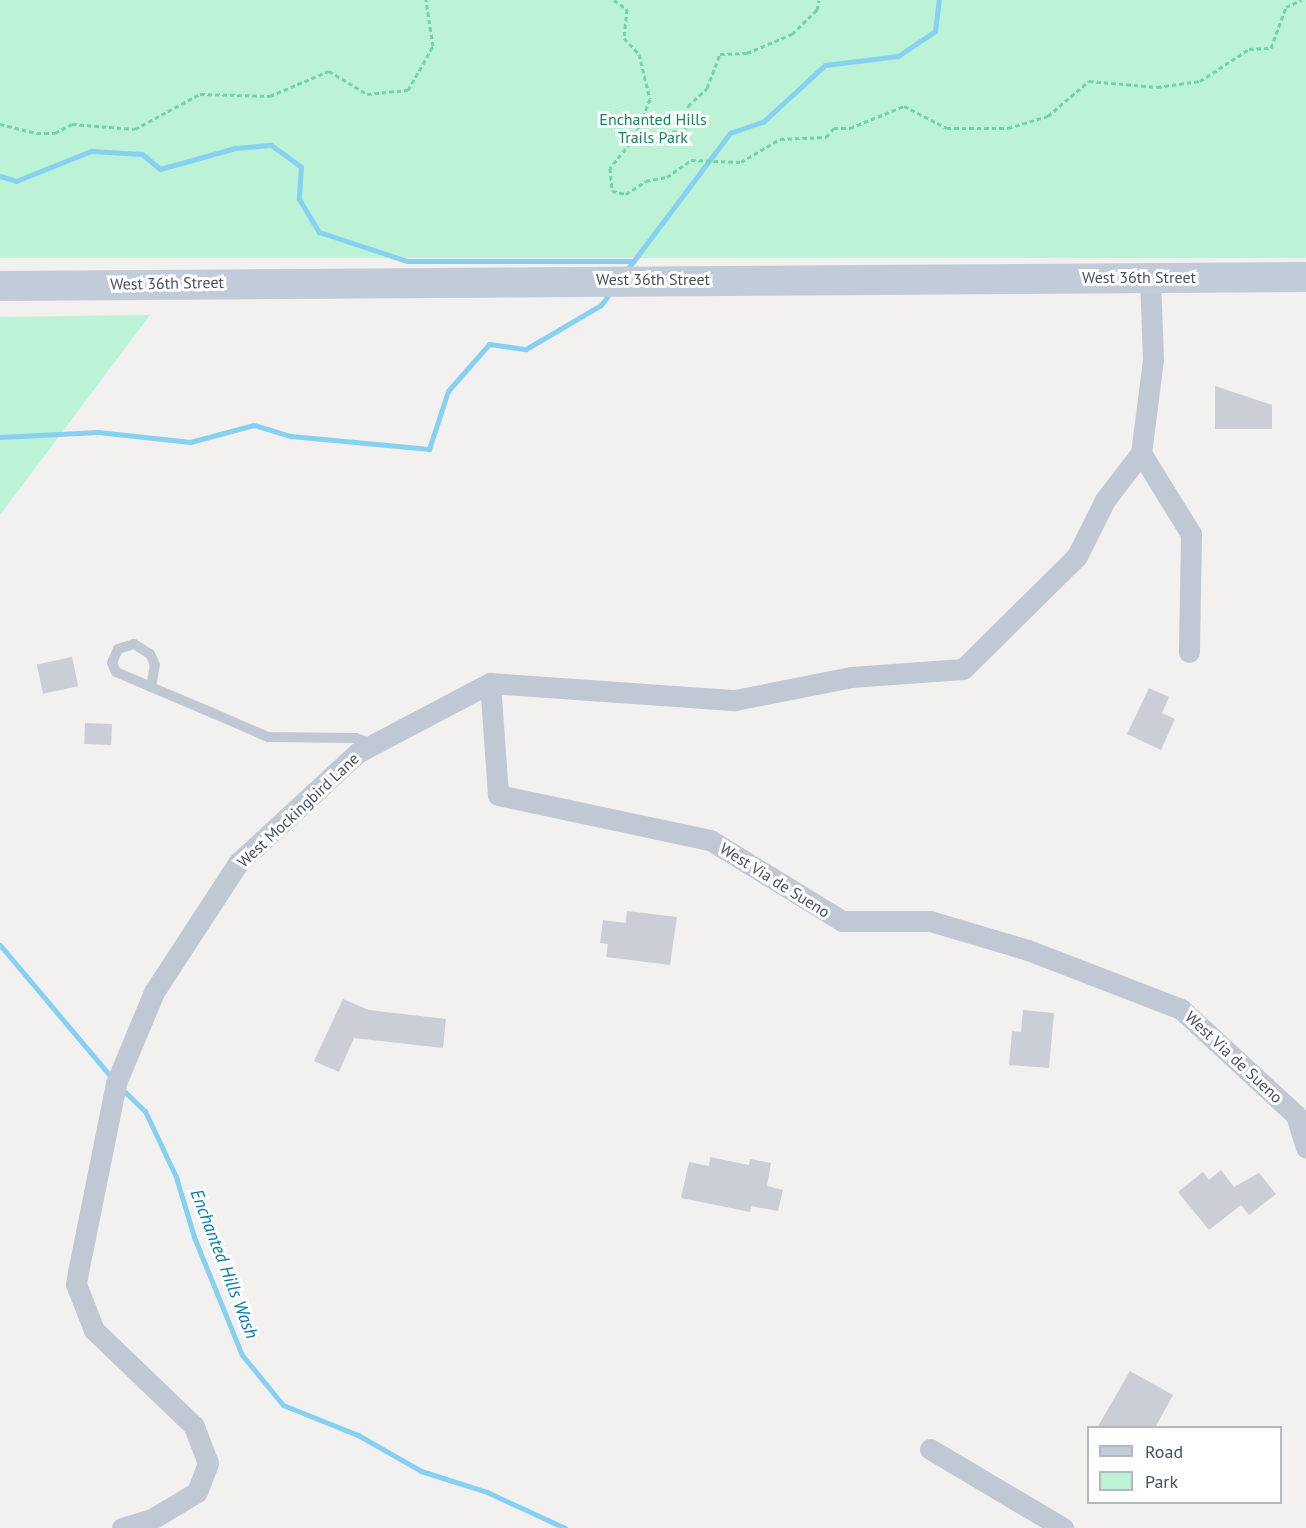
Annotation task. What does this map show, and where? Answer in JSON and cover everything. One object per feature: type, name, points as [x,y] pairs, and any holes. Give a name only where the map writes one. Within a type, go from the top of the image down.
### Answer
[{"type":"street","name":"West 36th Street","points":[[0,286],[1150,276],[1306,277]]},
{"type":"street","points":[[490,683],[735,700],[851,677],[963,669],[1077,556],[1105,500],[1141,453],[1153,359],[1150,276]]},
{"type":"street","points":[[1141,453],[1191,534],[1189,652]]},
{"type":"street","name":"West Mockingbird Lane","points":[[122,1528],[152,1519],[197,1492],[208,1463],[194,1426],[94,1330],[76,1284],[116,1083],[154,992],[238,863],[357,753],[490,683]]},
{"type":"street","name":"West Via de Sueno","points":[[490,683],[498,795],[710,840],[842,921],[930,921],[1028,950],[1181,1009],[1293,1111],[1306,1147]]},
{"type":"street","points":[[930,1449],[1063,1528]]},
{"type":"lane","points":[[151,687],[155,665],[150,654],[134,644],[118,649],[114,670],[151,687],[268,737],[356,738],[373,744]]},
{"type":"path","points":[[0,124],[37,133],[55,133],[72,124],[135,129],[200,94],[270,96],[329,71],[367,94],[408,90],[433,46],[426,0]]},
{"type":"path","points":[[614,0],[627,9],[624,38],[639,54],[650,99],[635,137],[609,168],[612,191],[626,194],[646,181],[667,177],[691,160],[741,162],[780,139],[826,136],[834,128],[850,129],[903,106],[947,128],[1008,128],[1048,116],[1089,81],[1157,87],[1209,79],[1249,49],[1271,48],[1286,7],[1301,0]]},
{"type":"path","points":[[635,137],[685,130],[688,106],[707,88],[720,54],[747,53],[792,34],[817,10],[819,0]]},
{"type":"green space","name":"Enchanted Hills Trails Park","points":[[0,0],[1306,0],[1306,258],[0,258]]},
{"type":"green space","points":[[150,315],[0,515],[0,317]]},
{"type":"building","points":[[1215,386],[1272,405],[1272,429],[1215,429]]},
{"type":"building","points":[[72,657],[78,686],[43,694],[37,664]]},
{"type":"building","points":[[1149,688],[1169,697],[1162,713],[1175,719],[1161,750],[1127,734]]},
{"type":"building","points":[[85,723],[112,724],[111,745],[84,744]]},
{"type":"building","points":[[627,911],[677,917],[670,965],[606,957],[608,944],[600,943],[603,920],[626,923]]},
{"type":"building","points":[[343,999],[369,1010],[446,1019],[443,1048],[354,1038],[339,1072],[314,1061]]},
{"type":"building","points":[[1023,1010],[1054,1013],[1049,1068],[1009,1065],[1012,1031],[1021,1032]]},
{"type":"building","points":[[710,1157],[749,1165],[750,1159],[771,1163],[767,1186],[783,1190],[778,1211],[751,1206],[750,1212],[681,1198],[689,1162],[709,1166]]},
{"type":"building","points":[[1221,1170],[1234,1187],[1259,1173],[1276,1194],[1249,1215],[1241,1205],[1209,1230],[1178,1192],[1203,1172],[1209,1180]]},
{"type":"building","points":[[1130,1371],[1173,1395],[1156,1426],[1098,1426]]},
{"type":"waterway","points":[[626,271],[730,133],[764,121],[825,65],[898,56],[935,31],[939,0]]},
{"type":"waterway","points":[[0,176],[16,181],[91,151],[142,154],[160,169],[235,148],[271,145],[301,167],[299,199],[319,232],[407,261],[634,261]]},
{"type":"waterway","points":[[0,437],[98,432],[190,442],[254,425],[291,436],[429,449],[448,391],[489,344],[526,349],[601,305],[610,293]]},
{"type":"waterway","name":"Enchanted Hills Wash","points":[[0,945],[113,1079]]},
{"type":"waterway","name":"Enchanted Hills Wash","points":[[121,1088],[145,1111],[176,1177],[194,1237],[242,1355],[283,1405],[358,1435],[421,1471],[487,1492],[565,1528]]}]
